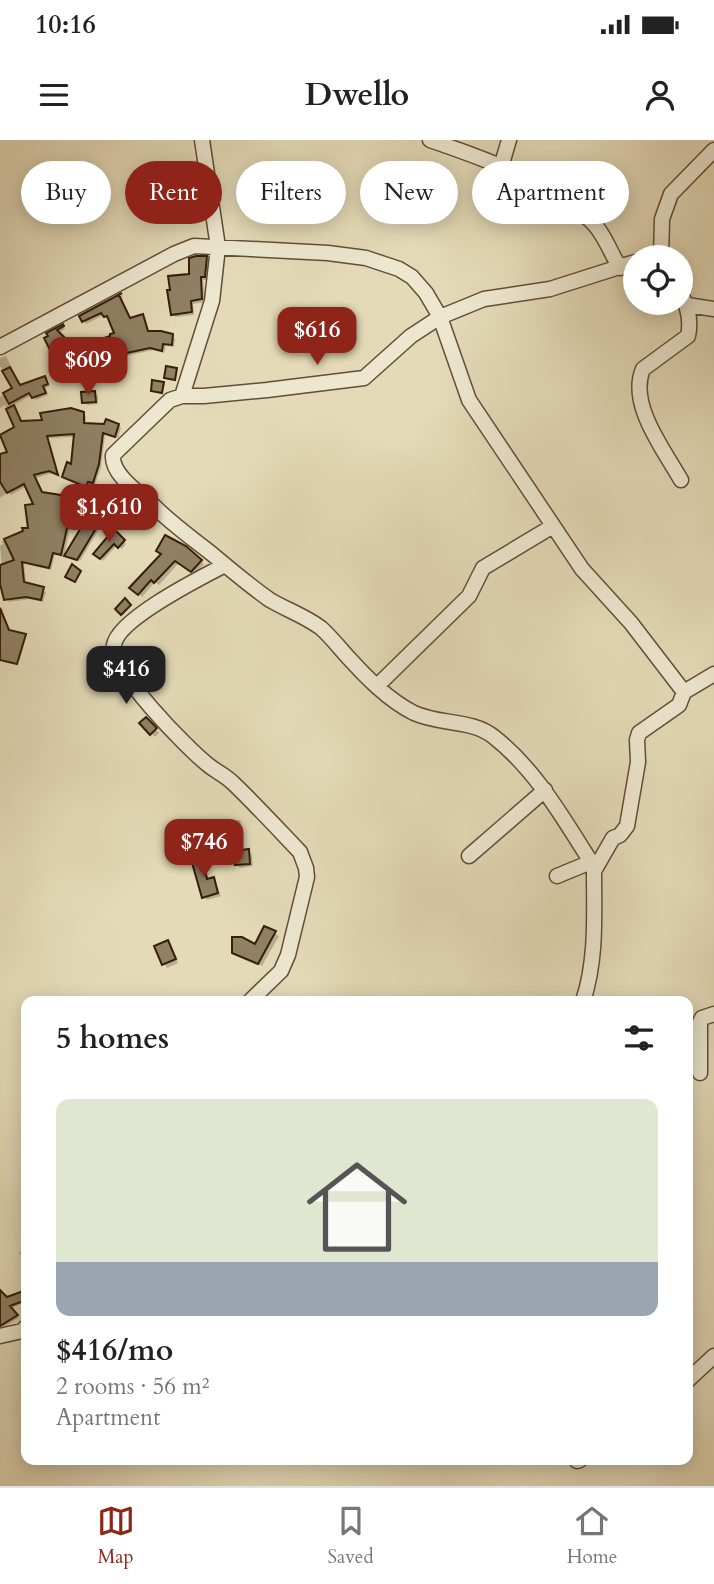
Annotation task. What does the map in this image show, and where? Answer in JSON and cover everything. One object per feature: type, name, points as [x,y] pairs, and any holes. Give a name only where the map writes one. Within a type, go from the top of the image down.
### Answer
[{"type":"street","points":[[181,396],[212,301],[218,247],[202,140]]},
{"type":"street","points":[[430,140],[488,161]]},
{"type":"street","points":[[503,161],[509,140]]},
{"type":"street","points":[[661,245],[662,219],[671,194],[714,150]]},
{"type":"street","points":[[595,224],[620,268]]},
{"type":"street","points":[[0,347],[174,254],[194,246],[328,253],[366,258],[399,270],[412,277],[426,293],[440,317],[469,401],[582,569],[631,623],[684,692]]},
{"type":"street","points":[[585,996],[592,959],[593,866],[545,790],[492,735],[481,729],[441,722],[415,713],[394,700],[364,675],[324,631],[306,617],[273,602],[163,515],[113,465],[113,456],[162,405],[181,396],[364,378],[411,336],[440,317],[484,299],[550,289],[623,267]]},
{"type":"street","points":[[693,302],[714,309]]},
{"type":"street","points":[[681,480],[648,420],[640,402],[639,389],[643,369],[688,337],[687,315]]},
{"type":"street","points":[[377,686],[469,596],[483,568],[553,526]]},
{"type":"street","points":[[225,565],[153,604],[115,640],[113,646],[118,665],[136,691],[206,764],[230,780],[300,852],[303,859],[307,877],[288,955],[281,971],[255,996]]},
{"type":"street","points":[[556,876],[593,866],[613,838],[620,835],[627,826],[638,762],[639,733],[679,705],[684,692],[714,674]]},
{"type":"street","points":[[469,856],[545,790]]},
{"type":"street","points":[[700,1073],[700,1022],[702,1018],[714,1014]]},
{"type":"street","points":[[0,1336],[21,1331]]},
{"type":"street","points":[[693,1375],[714,1356]]},
{"type":"building","points":[[207,256],[205,277],[201,277],[202,299],[191,301],[192,312],[171,315],[168,276],[189,274],[189,258]]},
{"type":"building","points":[[122,293],[119,295],[130,318],[143,314],[148,331],[173,334],[172,345],[163,344],[162,351],[150,348],[117,355],[116,351],[74,363],[69,351],[65,355],[57,347],[50,350],[44,338],[48,336],[46,333],[63,324],[64,326],[57,330],[72,345],[77,343],[78,347],[114,333],[107,316],[104,317],[101,313],[82,322],[79,316]]},
{"type":"building","points":[[166,366],[177,368],[175,380],[164,378]]},
{"type":"building","points":[[10,367],[20,385],[45,376],[48,384],[43,386],[46,393],[32,398],[29,393],[9,404],[3,393],[12,388],[2,371]]},
{"type":"building","points":[[152,380],[164,382],[162,393],[151,391]]},
{"type":"building","points":[[95,391],[96,402],[82,403],[81,392]]},
{"type":"building","points":[[14,405],[21,421],[42,420],[40,413],[71,408],[84,412],[84,423],[104,424],[106,419],[119,424],[115,437],[103,433],[99,464],[93,483],[88,482],[86,487],[62,477],[67,462],[71,464],[74,434],[47,436],[58,475],[49,471],[34,475],[42,492],[74,497],[61,555],[53,553],[49,568],[22,562],[24,582],[44,587],[41,600],[26,597],[4,600],[0,584],[0,565],[14,560],[4,539],[23,531],[22,528],[28,528],[25,505],[33,504],[24,484],[7,493],[0,482],[0,454],[7,452],[0,435],[14,427],[6,409]]},
{"type":"building","points":[[91,511],[103,517],[77,560],[64,556]]},
{"type":"building","points":[[114,529],[125,540],[118,548],[114,544],[100,559],[93,554]]},
{"type":"building","points":[[165,535],[186,546],[202,560],[191,572],[175,561],[154,583],[151,580],[138,595],[129,588],[161,554],[156,551]]},
{"type":"building","points":[[72,564],[81,571],[75,582],[65,577]]},
{"type":"building","points":[[125,598],[131,605],[121,615],[115,609]]},
{"type":"building","points":[[0,608],[9,630],[26,634],[17,664],[0,660]]},
{"type":"building","points":[[146,717],[157,728],[150,735],[139,723]]},
{"type":"building","points":[[249,849],[250,864],[235,865],[234,851]]},
{"type":"building","points":[[202,857],[207,879],[214,877],[218,893],[202,898],[191,859]]},
{"type":"building","points":[[264,926],[276,931],[258,964],[232,953],[232,937],[242,937],[255,944]]},
{"type":"building","points":[[168,940],[176,959],[162,965],[154,946]]},
{"type":"building","points":[[0,1290],[7,1297],[21,1292],[21,1302],[10,1306],[18,1315],[0,1326]]}]
